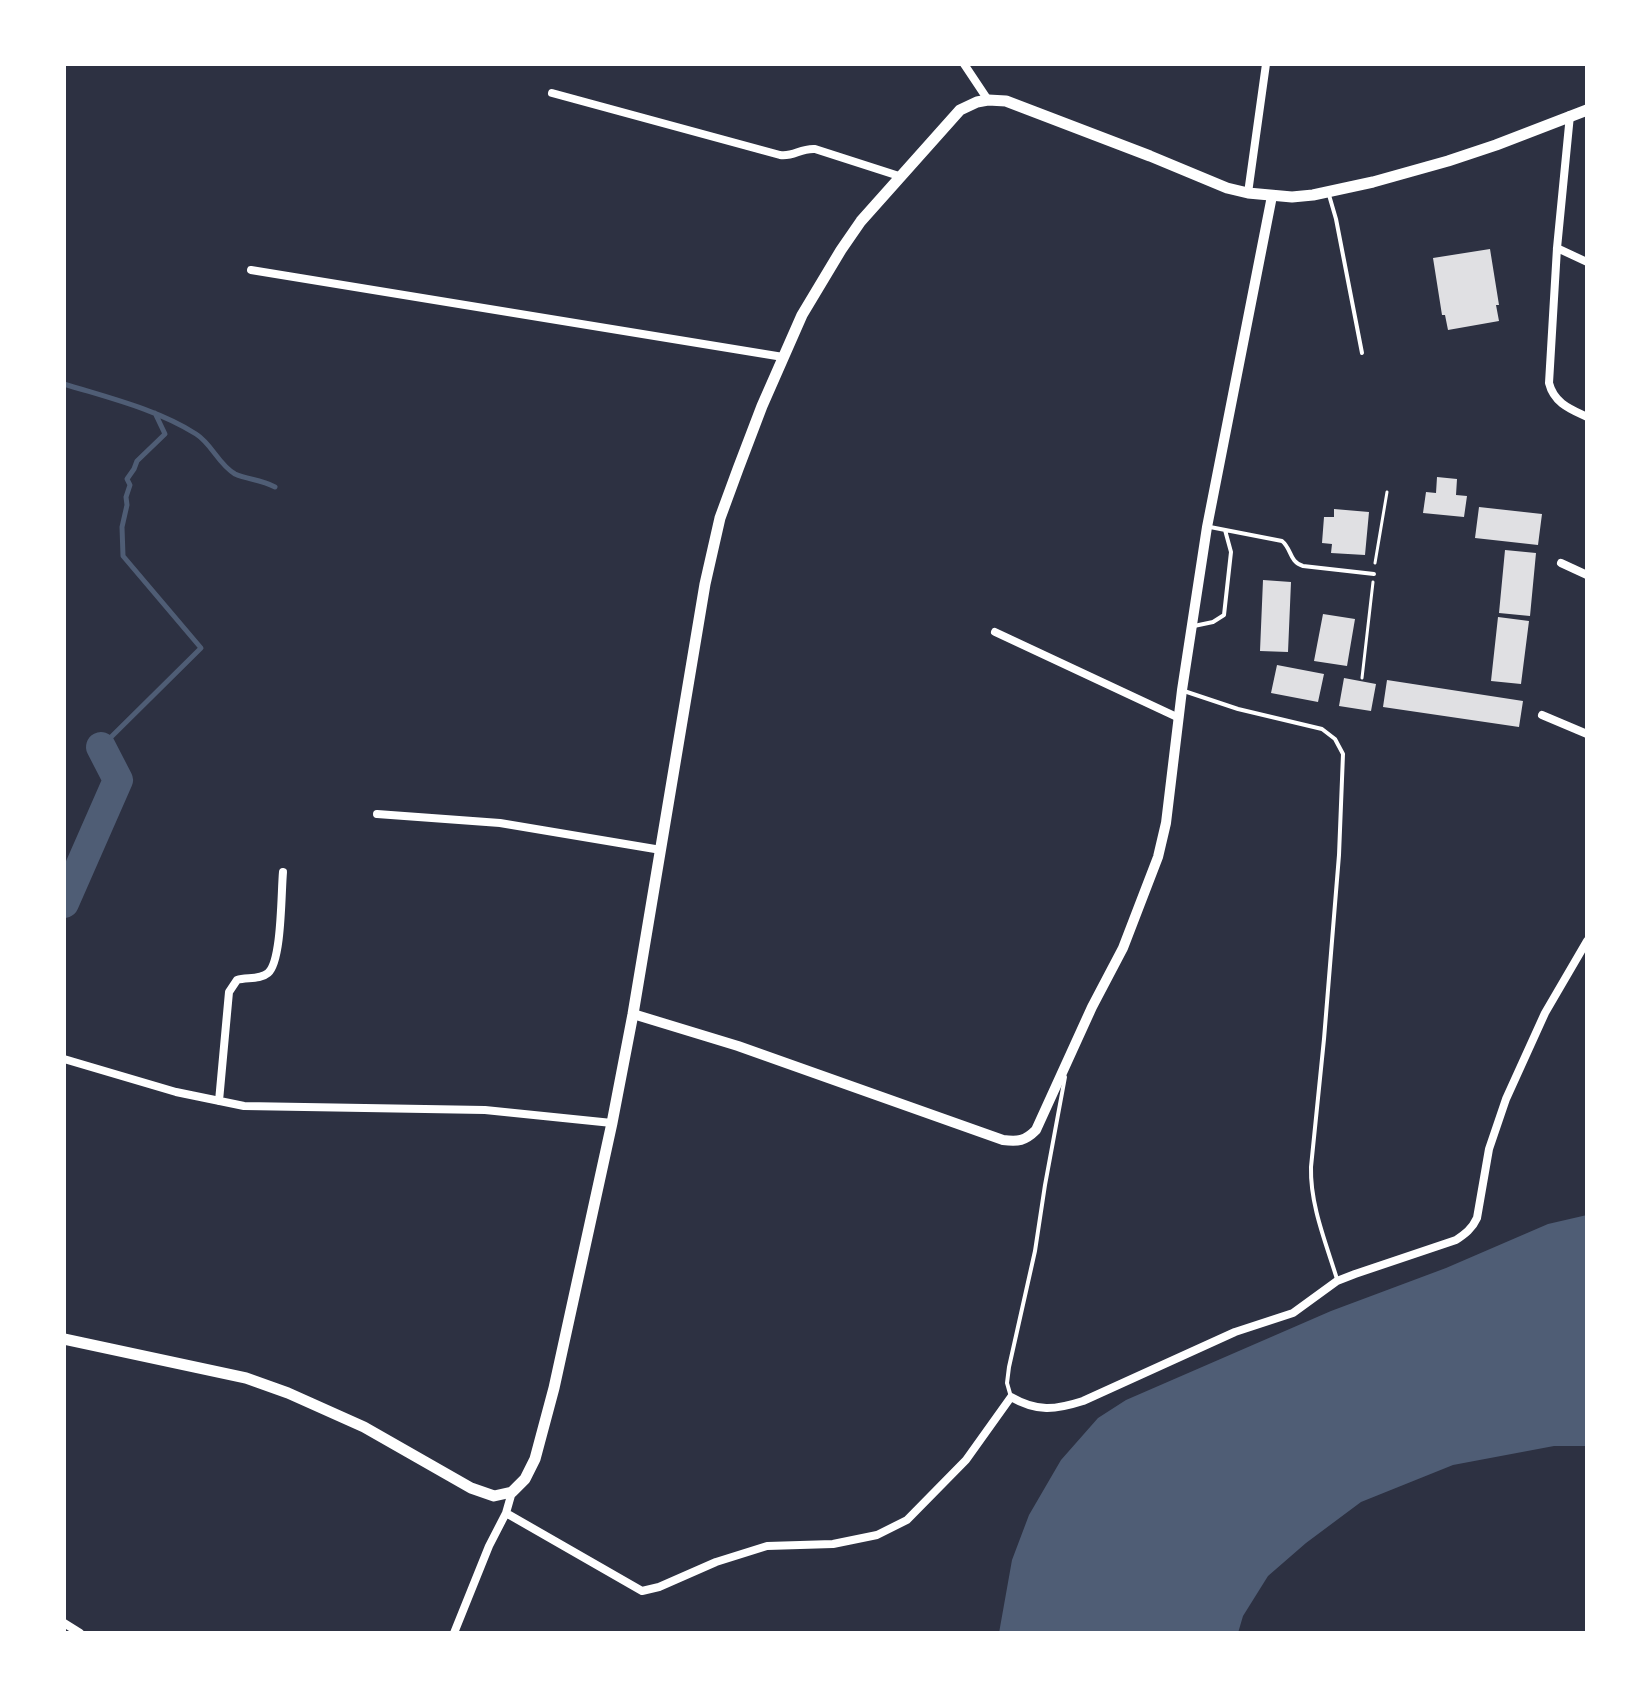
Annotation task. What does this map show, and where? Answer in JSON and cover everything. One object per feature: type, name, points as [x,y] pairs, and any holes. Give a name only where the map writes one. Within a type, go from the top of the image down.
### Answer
[{"type":"main road","points":[[64,1339],[246,1378],[350,1421],[471,1488],[494,1496],[512,1492],[525,1479],[535,1459],[554,1388],[612,1123],[720,518],[802,315],[861,221],[960,110],[988,100],[1006,101],[1227,188],[1292,197],[1373,182],[1472,153],[1587,110]]},
{"type":"street","points":[[964,64],[988,100]]},
{"type":"street","points":[[1248,193],[1266,64]]},
{"type":"street","points":[[552,93],[780,155],[815,149],[899,176]]},
{"type":"street","points":[[1570,115],[1557,248],[1549,383],[1552,394],[1564,405],[1587,417]]},
{"type":"street","points":[[633,1014],[738,1046],[1003,1140],[1016,1142],[1026,1139],[1036,1130],[1092,1007],[1123,948],[1158,857],[1166,823],[1207,527],[1272,196]]},
{"type":"street","points":[[1557,248],[1587,262]]},
{"type":"street","points":[[251,270],[783,357]]},
{"type":"street","points":[[1561,563],[1587,575]]},
{"type":"street","points":[[995,632],[1179,718]]},
{"type":"street","points":[[1542,715],[1587,734]]},
{"type":"street","points":[[377,814],[500,823],[661,850]]},
{"type":"street","points":[[219,1101],[229,992],[237,980],[261,977],[270,972],[277,956],[283,872]]},
{"type":"street","points":[[506,1513],[642,1591],[767,1546],[833,1544],[877,1535],[907,1520],[966,1460],[1011,1397],[1044,1409],[1063,1408],[1083,1401],[1235,1332],[1293,1313],[1337,1281],[1456,1240],[1473,1226],[1477,1218],[1489,1149],[1506,1099],[1545,1013],[1587,941]]},
{"type":"street","points":[[64,1059],[176,1092],[244,1106],[485,1110],[612,1123]]},
{"type":"street","points":[[454,1633],[489,1546],[506,1513],[512,1492]]},
{"type":"street","points":[[64,1623],[80,1633]]},
{"type":"lane","points":[[1328,192],[1362,353]]},
{"type":"lane","points":[[1207,527],[1282,541],[1298,564],[1374,574]]},
{"type":"lane","points":[[1191,626],[1213,622],[1224,615],[1231,552],[1225,530]]},
{"type":"lane","points":[[1182,690],[1238,709],[1322,729],[1335,739],[1343,754],[1339,855],[1311,1183],[1337,1281]]},
{"type":"lane","points":[[1011,1397],[1007,1383],[1009,1367],[1035,1251],[1067,1063]]},
{"type":"water","points":[[1587,1215],[1587,1446],[1554,1446],[1453,1465],[1361,1502],[1268,1576],[1243,1616],[1238,1633],[999,1633],[1012,1560],[1029,1515],[1061,1460],[1098,1418],[1126,1400],[1331,1311],[1446,1268],[1548,1224]]},
{"type":"building","points":[[1490,249],[1499,321],[1448,330],[1445,315],[1442,315],[1433,258]]},
{"type":"building","points":[[1437,477],[1457,479],[1456,495],[1467,496],[1464,517],[1423,513],[1426,492],[1436,493]]},
{"type":"building","points":[[1479,507],[1542,514],[1538,545],[1475,538]]},
{"type":"building","points":[[1334,509],[1369,512],[1365,555],[1331,553],[1332,544],[1322,543],[1324,517],[1334,517]]},
{"type":"building","points":[[1505,550],[1536,553],[1530,616],[1499,613]]},
{"type":"building","points":[[1263,580],[1291,582],[1288,652],[1260,651]]},
{"type":"building","points":[[1323,614],[1355,619],[1347,666],[1314,661]]},
{"type":"building","points":[[1498,617],[1529,621],[1521,684],[1491,681]]},
{"type":"building","points":[[1277,665],[1324,674],[1318,702],[1271,693]]},
{"type":"building","points":[[1344,678],[1376,684],[1371,711],[1339,706]]},
{"type":"building","points":[[1387,680],[1523,701],[1519,727],[1383,707]]},
{"type":"waterway","points":[[64,384],[132,405],[181,425],[202,438],[235,474],[275,487]]},
{"type":"waterway","points":[[101,747],[201,648],[123,556],[122,527],[130,485],[127,479],[137,461],[165,434],[155,413]]},
{"type":"waterway","points":[[64,903],[118,780],[101,747]]}]
